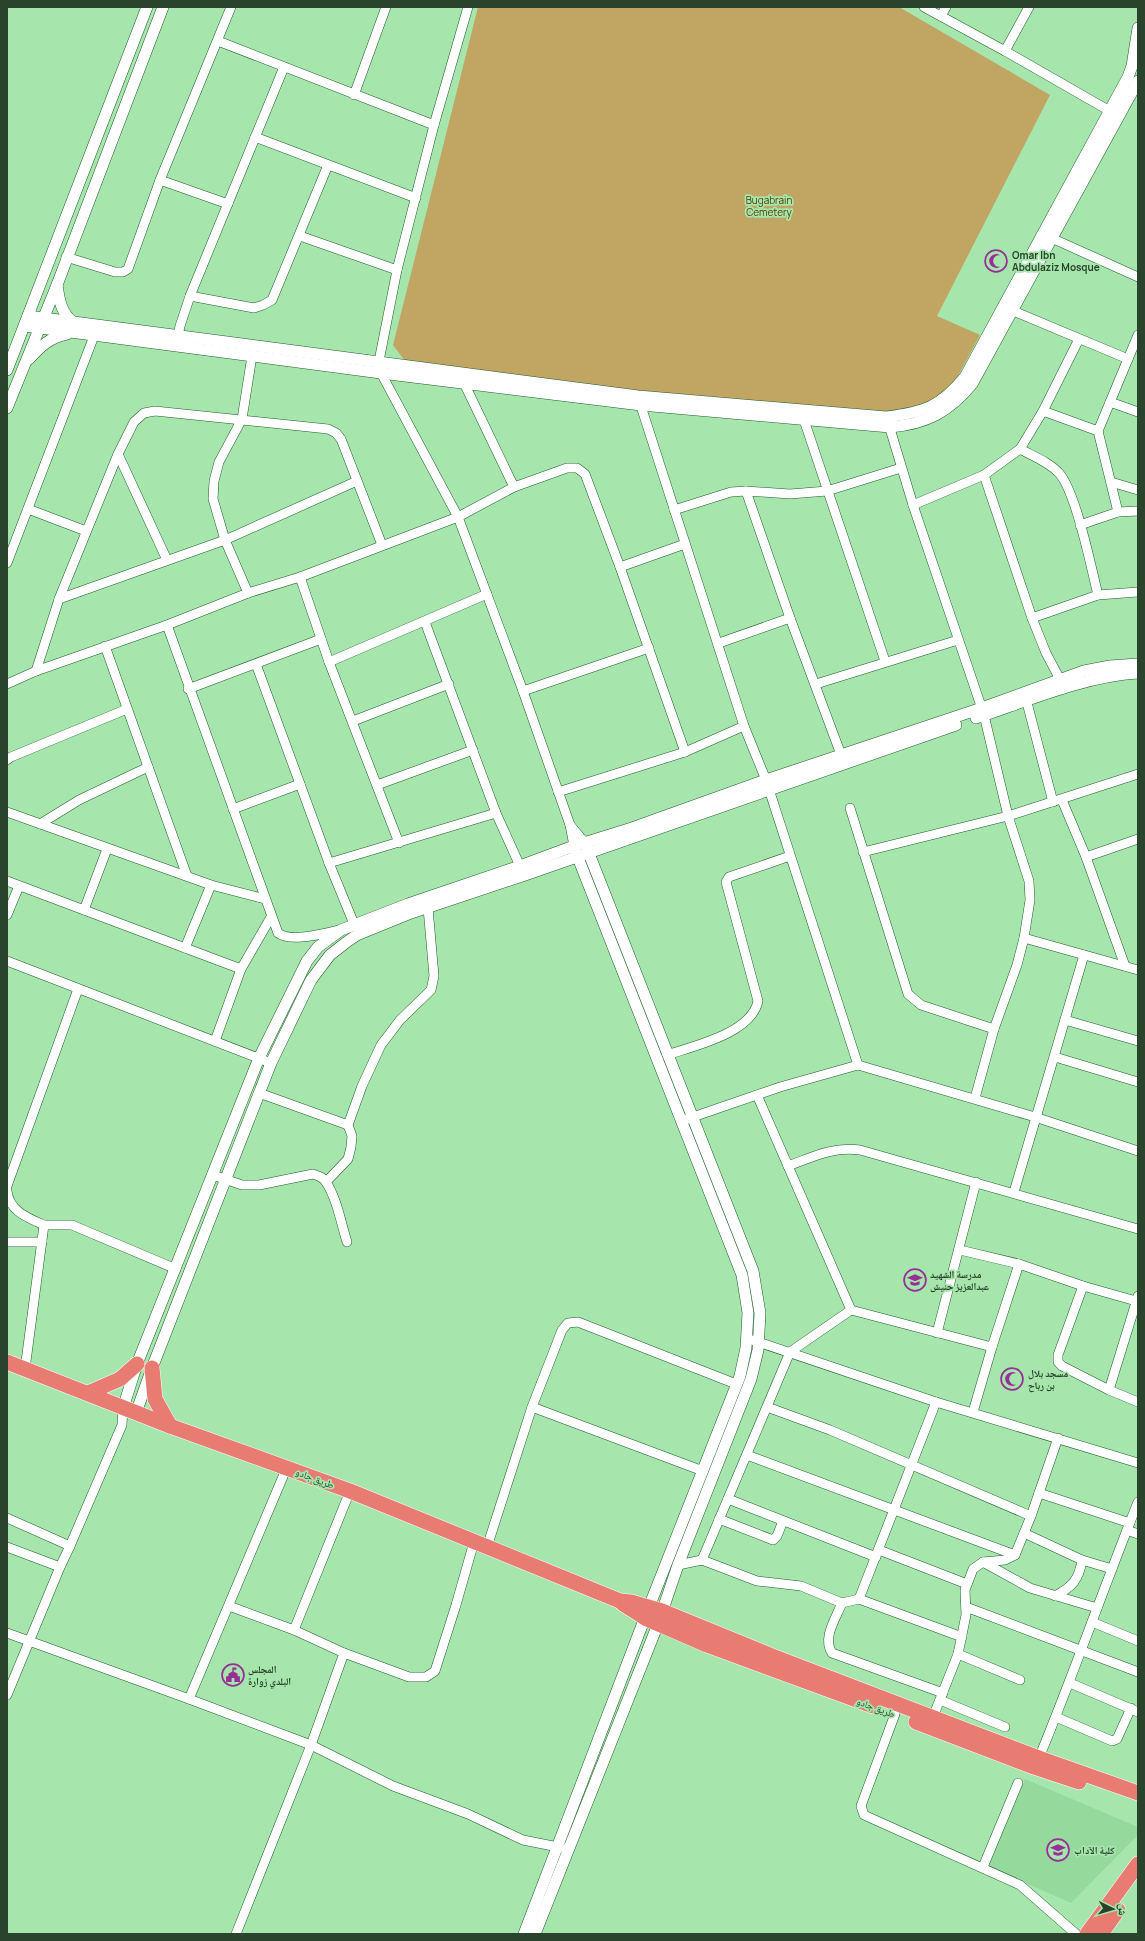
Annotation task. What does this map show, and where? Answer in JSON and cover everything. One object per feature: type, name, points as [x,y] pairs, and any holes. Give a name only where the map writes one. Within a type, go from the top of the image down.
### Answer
[{"type":"highway","name":"طريق جادو","points":[[7,1362],[170,1426],[350,1491],[653,1615],[750,1661],[1034,1767],[1138,1800]]},
{"type":"highway","points":[[88,1393],[115,1382],[144,1366],[155,1399],[170,1426]]},
{"type":"highway","name":"طريق جادو","points":[[653,1615],[772,1656],[933,1717],[1039,1758],[1138,1800]]},
{"type":"highway","points":[[1086,1934],[1138,1864]]},
{"type":"highway","points":[[1101,1934],[1138,1880]]},
{"type":"street","points":[[7,370],[147,7]]},
{"type":"street","points":[[7,408],[57,285],[66,257],[163,7]]},
{"type":"street","points":[[66,257],[116,272],[126,271],[160,180],[231,7]]},
{"type":"street","points":[[354,95],[386,7]]},
{"type":"street","points":[[468,7],[434,125],[397,270],[379,361],[381,373],[458,518],[488,594],[570,825],[582,847],[753,1271],[760,1313],[758,1342],[751,1379],[678,1564],[653,1615]]},
{"type":"street","points":[[924,7],[1005,50],[1114,113]]},
{"type":"street","points":[[941,16],[946,7]]},
{"type":"street","points":[[1005,50],[1029,7]]},
{"type":"street","points":[[57,285],[62,308],[72,328],[94,336],[177,341],[252,356],[464,383],[888,422],[938,404],[952,392],[965,377],[1008,309],[1114,113],[1132,66],[1138,28]]},
{"type":"street","points":[[218,41],[434,125]]},
{"type":"street","points":[[177,341],[190,296],[284,67]]},
{"type":"street","points":[[1114,113],[1138,81]]},
{"type":"street","points":[[255,137],[328,166],[416,198]]},
{"type":"street","points":[[190,296],[254,308],[263,306],[272,300],[328,166]]},
{"type":"street","points":[[160,180],[228,204]]},
{"type":"street","points":[[300,236],[397,270]]},
{"type":"street","points":[[1047,236],[1138,277]]},
{"type":"street","points":[[1008,309],[1128,359]]},
{"type":"street","points":[[26,321],[177,341],[379,361],[639,400]]},
{"type":"street","points":[[24,364],[43,344],[72,328]]},
{"type":"street","points":[[1118,512],[1098,431],[1138,335]]},
{"type":"street","points":[[7,563],[94,336]]},
{"type":"street","points":[[913,505],[984,475],[1020,449],[1043,411],[1079,339]]},
{"type":"street","points":[[248,593],[225,540],[213,499],[214,481],[219,462],[242,419],[252,356]]},
{"type":"street","points":[[464,383],[514,487]]},
{"type":"street","points":[[639,400],[685,544],[719,643],[744,726],[767,785],[858,1065]]},
{"type":"street","points":[[1110,402],[1138,412]]},
{"type":"street","points":[[36,671],[59,599],[118,454],[134,422],[144,413],[155,411],[242,419],[328,429],[336,433],[341,439],[382,545]]},
{"type":"street","points":[[1043,411],[1098,431]]},
{"type":"street","points":[[802,414],[885,661]]},
{"type":"street","points":[[888,422],[913,505],[983,712],[1008,816],[1029,881],[1030,900],[1024,938],[1017,965],[994,1029],[975,1098]]},
{"type":"street","points":[[1020,449],[1044,462],[1058,473],[1067,485],[1080,525],[1098,595]]},
{"type":"street","points":[[118,454],[167,560]]},
{"type":"street","points":[[7,684],[36,671],[167,625],[248,593],[300,577],[382,545],[458,518],[514,487],[567,468],[577,468],[585,474],[620,567],[685,752]]},
{"type":"street","points":[[674,510],[731,492],[746,491],[790,494],[827,491],[901,468]]},
{"type":"street","points":[[984,475],[1032,618],[1046,653],[1063,684]]},
{"type":"street","points":[[59,599],[225,540],[357,481]]},
{"type":"street","points":[[1111,482],[1138,490]]},
{"type":"street","points":[[746,491],[790,618],[843,759]]},
{"type":"street","points":[[28,509],[86,531]]},
{"type":"street","points":[[1080,525],[1118,512],[1138,510]]},
{"type":"street","points":[[620,567],[685,544]]},
{"type":"street","points":[[300,577],[321,639],[399,843]]},
{"type":"street","points":[[1032,618],[1098,595],[1138,592]]},
{"type":"street","points":[[330,662],[488,594]]},
{"type":"street","points":[[719,643],[790,618]]},
{"type":"street","points":[[425,622],[496,813],[520,866]]},
{"type":"street","points":[[167,625],[188,689],[278,933],[283,937],[307,936],[341,930]]},
{"type":"street","points":[[188,689],[321,639]]},
{"type":"street","points":[[816,684],[885,661],[958,640]]},
{"type":"street","points":[[105,646],[187,876]]},
{"type":"street","points":[[523,691],[649,648]]},
{"type":"street","points":[[256,664],[329,863],[354,924]]},
{"type":"street","points":[[7,1695],[60,1567],[130,1410],[176,1269],[259,1058],[307,961],[318,946],[341,930],[354,924],[520,866],[582,847],[983,712],[1063,684],[1097,669],[1138,664]]},
{"type":"street","points":[[1063,684],[1138,673]]},
{"type":"street","points":[[353,721],[449,684]]},
{"type":"street","points":[[1026,697],[1058,801],[1086,857],[1125,966]]},
{"type":"street","points":[[7,760],[127,709]]},
{"type":"street","points":[[558,792],[685,752],[744,726]]},
{"type":"street","points":[[377,785],[473,750]]},
{"type":"street","points":[[40,824],[79,800],[148,767]]},
{"type":"street","points":[[863,852],[1008,816],[1138,774]]},
{"type":"street","points":[[233,809],[300,784]]},
{"type":"street","points":[[850,808],[908,994],[913,1000],[921,1004],[994,1029]]},
{"type":"street","points":[[7,812],[211,885],[265,899]]},
{"type":"street","points":[[329,863],[496,813]]},
{"type":"street","points":[[1086,857],[1138,839]]},
{"type":"street","points":[[144,1366],[225,1179],[271,1064],[311,980],[330,955],[357,935],[428,908],[577,857],[582,847]]},
{"type":"street","points":[[84,910],[107,849]]},
{"type":"street","points":[[667,1055],[728,1033],[752,1017],[757,1009],[758,1001],[726,882],[729,877],[790,856]]},
{"type":"street","points":[[535,1934],[563,1848],[653,1615],[703,1471],[736,1384],[746,1348],[748,1314],[742,1275],[577,857]]},
{"type":"street","points":[[7,882],[241,969]]},
{"type":"street","points":[[185,948],[211,885]]},
{"type":"street","points":[[7,915],[18,886]]},
{"type":"street","points":[[326,1182],[348,1159],[352,1136],[348,1125],[362,1086],[381,1045],[400,1020],[431,990],[434,976],[428,908]]},
{"type":"street","points":[[215,1041],[241,969],[271,917]]},
{"type":"street","points":[[1024,938],[1138,970]]},
{"type":"street","points":[[1014,1192],[1035,1116],[1055,1057],[1084,955]]},
{"type":"street","points":[[7,961],[259,1058],[271,1064]]},
{"type":"street","points":[[7,1186],[78,989]]},
{"type":"street","points":[[1065,1020],[1138,1041]]},
{"type":"street","points":[[1055,1057],[1138,1082]]},
{"type":"street","points":[[681,1122],[757,1095],[858,1065],[1035,1116],[1138,1151]]},
{"type":"street","points":[[259,1093],[348,1125]]},
{"type":"street","points":[[757,1095],[851,1310]]},
{"type":"street","points":[[788,1166],[836,1149],[847,1148],[860,1150],[1014,1192],[1138,1229]]},
{"type":"street","points":[[213,1175],[242,1185],[259,1185],[313,1174],[321,1176],[326,1182],[334,1199],[347,1242]]},
{"type":"street","points":[[937,1333],[960,1250],[976,1182]]},
{"type":"street","points":[[7,1191],[8,1197],[13,1206],[23,1216],[44,1225],[72,1225],[176,1269]]},
{"type":"street","points":[[25,1369],[44,1225]]},
{"type":"street","points":[[7,1242],[42,1242]]},
{"type":"street","points":[[960,1250],[1019,1264],[1083,1286],[1137,1299],[1109,1390]]},
{"type":"street","points":[[973,1412],[1019,1264]]},
{"type":"street","points":[[1083,1286],[1058,1355],[1058,1362],[1062,1366],[1109,1390],[1138,1402]]},
{"type":"street","points":[[702,1560],[790,1352],[851,1310],[992,1347]]},
{"type":"street","points":[[229,1606],[294,1630],[344,1653],[409,1677],[426,1677],[435,1671],[456,1605],[562,1330],[568,1323],[578,1322],[736,1384]]},
{"type":"street","points":[[1128,1327],[1138,1330]]},
{"type":"street","points":[[747,1339],[790,1352],[851,1375],[936,1402],[1138,1463]]},
{"type":"street","points":[[859,1599],[878,1554],[893,1508],[936,1402]]},
{"type":"street","points":[[532,1407],[703,1471]]},
{"type":"street","points":[[767,1407],[830,1430],[911,1466],[1031,1516]]},
{"type":"street","points":[[122,1425],[130,1410]]},
{"type":"street","points":[[933,1717],[958,1654],[966,1615],[967,1584],[975,1566],[983,1562],[1005,1560],[1015,1555],[1031,1516],[1058,1438]]},
{"type":"street","points":[[747,1455],[893,1508],[1015,1555]]},
{"type":"street","points":[[189,1699],[287,1467]]},
{"type":"street","points":[[294,1630],[350,1491]]},
{"type":"street","points":[[1039,1493],[1128,1527],[1138,1534]]},
{"type":"street","points":[[728,1499],[783,1521],[967,1584]]},
{"type":"street","points":[[1039,1758],[1070,1683],[1080,1650],[1138,1502]]},
{"type":"street","points":[[7,1518],[70,1546]]},
{"type":"street","points":[[719,1519],[772,1540],[777,1536],[783,1521]]},
{"type":"street","points":[[1024,1533],[1082,1560],[1112,1569]]},
{"type":"street","points":[[7,1547],[60,1567]]},
{"type":"street","points":[[678,1564],[693,1563],[702,1560],[757,1581],[801,1586],[842,1604],[859,1599],[962,1637]]},
{"type":"street","points":[[1055,1596],[1069,1589],[1080,1574],[1082,1560]]},
{"type":"street","points":[[983,1562],[1030,1588],[1097,1608]]},
{"type":"street","points":[[842,1604],[828,1636],[828,1647],[832,1653],[942,1697],[1005,1727]]},
{"type":"street","points":[[966,1606],[1138,1672]]},
{"type":"street","points":[[1092,1622],[1137,1638]]},
{"type":"street","points":[[7,1633],[29,1643],[189,1699],[311,1745],[373,1777],[486,1822],[523,1840],[563,1848]]},
{"type":"street","points":[[236,1934],[311,1745],[344,1653]]},
{"type":"street","points":[[958,1654],[1020,1680]]},
{"type":"street","points":[[1056,1717],[1110,1741],[1115,1741],[1134,1710],[1070,1683]]},
{"type":"street","points":[[895,1714],[860,1806],[864,1815],[983,1867],[1027,1889],[1076,1934]]},
{"type":"street","points":[[983,1867],[1018,1783]]},
{"type":"street","points":[[524,1934],[563,1848]]},
{"type":"shaded area","name":"كلية الآداب","points":[[1025,1779],[1138,1827],[1138,1835],[1071,1903],[987,1866]]},
{"type":"green space","name":"Bugabrain Cemetery","points":[[478,7],[899,7],[1050,95],[937,316],[980,335],[958,376],[948,389],[933,402],[893,415],[648,394],[408,365],[393,345]]},
{"type":"place","name":"Omar Ibn Abdulaziz Mosque","points":[[996,261]]},
{"type":"place","name":"مدرسة الشهيد عبدالعزيز حنيش","points":[[915,1280]]},
{"type":"place","name":"مسجد بلال بن رباح","points":[[1012,1379]]},
{"type":"place","name":"المجلس البلدي زوارة","points":[[233,1675]]},
{"type":"place","name":"كلية الآداب","points":[[1058,1850]]}]
